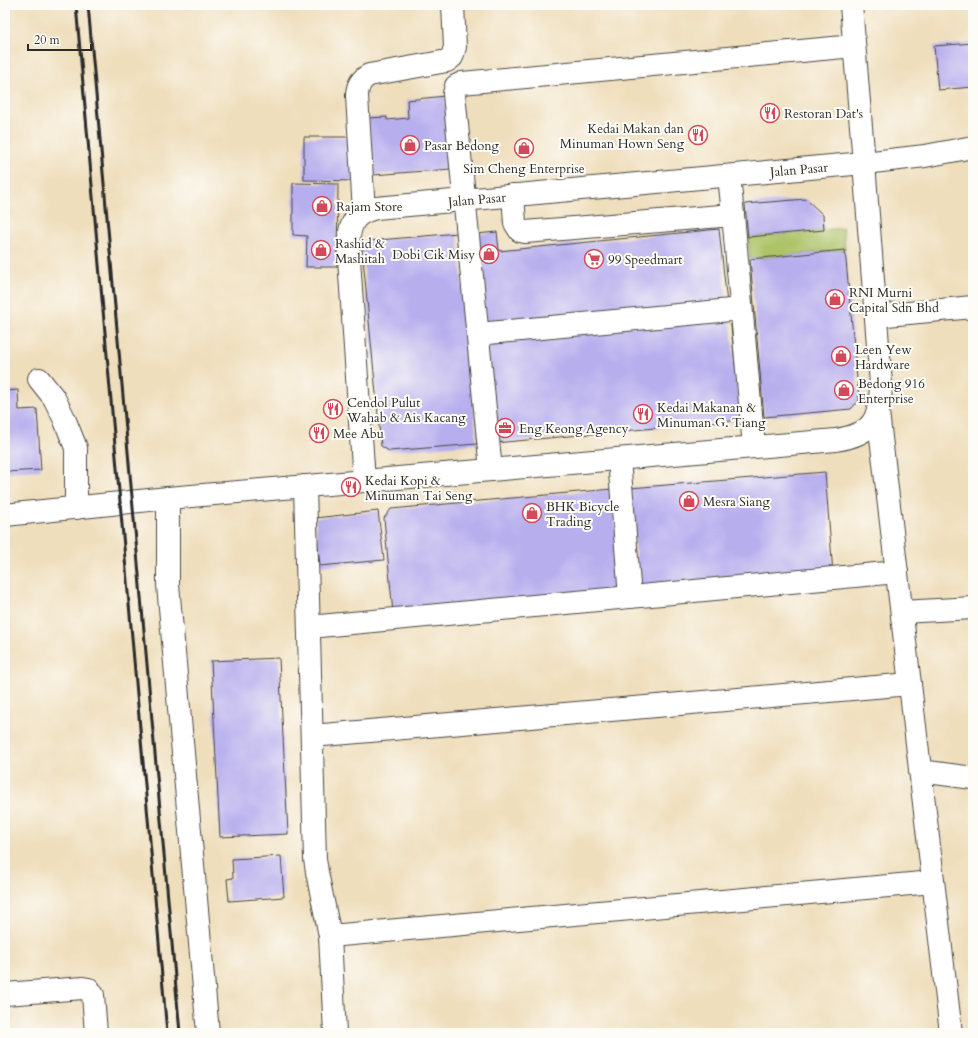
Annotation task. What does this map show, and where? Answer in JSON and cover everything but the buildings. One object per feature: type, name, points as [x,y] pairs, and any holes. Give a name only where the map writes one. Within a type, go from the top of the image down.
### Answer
[{"type":"street","points":[[364,481],[348,244],[351,225],[357,216],[364,212],[357,96],[358,86],[365,77],[369,75],[447,61],[452,57],[455,47],[453,5]]},
{"type":"street","points":[[851,5],[881,384],[878,412],[951,1033]]},
{"type":"street","points":[[491,470],[454,94],[456,86],[459,84],[854,46]]},
{"type":"street","name":"Jalan Pasar","points":[[364,212],[376,208],[864,163],[925,156],[973,147]]},
{"type":"street","points":[[729,176],[754,447]]},
{"type":"street","points":[[513,195],[516,223],[520,231],[524,232],[733,215]]},
{"type":"street","points":[[876,316],[973,307]]},
{"type":"street","points":[[478,334],[741,309]]},
{"type":"street","points":[[39,379],[54,398],[76,448],[76,508]]},
{"type":"street","points":[[5,515],[168,498],[849,438],[861,433],[871,426],[878,412]]},
{"type":"street","points":[[619,459],[630,597]]},
{"type":"street","points":[[305,486],[315,859],[330,936],[335,1033]]},
{"type":"street","points":[[168,498],[168,585],[208,1033]]},
{"type":"street","points":[[309,627],[897,572]]},
{"type":"street","points":[[902,612],[973,608]]},
{"type":"street","points":[[312,736],[910,684]]},
{"type":"street","points":[[920,771],[973,778]]},
{"type":"street","points":[[330,936],[933,882]]},
{"type":"street","points":[[5,994],[83,988],[89,989],[92,995],[96,1033]]},
{"type":"green space","points":[[843,228],[845,250],[750,259],[748,237]]},
{"type":"railway","points":[[76,5],[167,1033]]},
{"type":"railway","points":[[88,5],[180,1033]]},
{"type":"place","name":"Restoran Dat's","points":[[770,113]]},
{"type":"place","name":"Kedai Makan dan Minuman Hown Seng","points":[[698,135]]},
{"type":"place","name":"Pasar Bedong","points":[[410,145]]},
{"type":"place","name":"Sim Cheng Enterprise","points":[[524,148]]},
{"type":"place","name":"Rajam Store","points":[[322,206]]},
{"type":"place","name":"Rashid & Mashitah","points":[[321,250]]},
{"type":"place","name":"Dobi Cik Misy","points":[[489,254]]},
{"type":"place","name":"99 Speedmart","points":[[594,259]]},
{"type":"place","name":"RNI Murni Capital Sdn Bhd","points":[[835,299]]},
{"type":"place","name":"Leen Yew Hardware","points":[[841,356]]},
{"type":"place","name":"Bedong 916 Enterprise","points":[[844,390]]},
{"type":"place","name":"Cendol Pulut Wahab & Ais Kacang","points":[[333,409]]},
{"type":"place","name":"Kedai Makanan & Minuman G. Tiang","points":[[643,414]]},
{"type":"place","name":"Eng Keong Agency","points":[[505,428]]},
{"type":"place","name":"Mee Abu","points":[[319,433]]},
{"type":"place","name":"Kedai Kopi & Minuman Tai Seng","points":[[351,487]]},
{"type":"place","name":"Mesra Siang","points":[[689,501]]},
{"type":"place","name":"BHK Bicycle Trading","points":[[532,513]]}]
